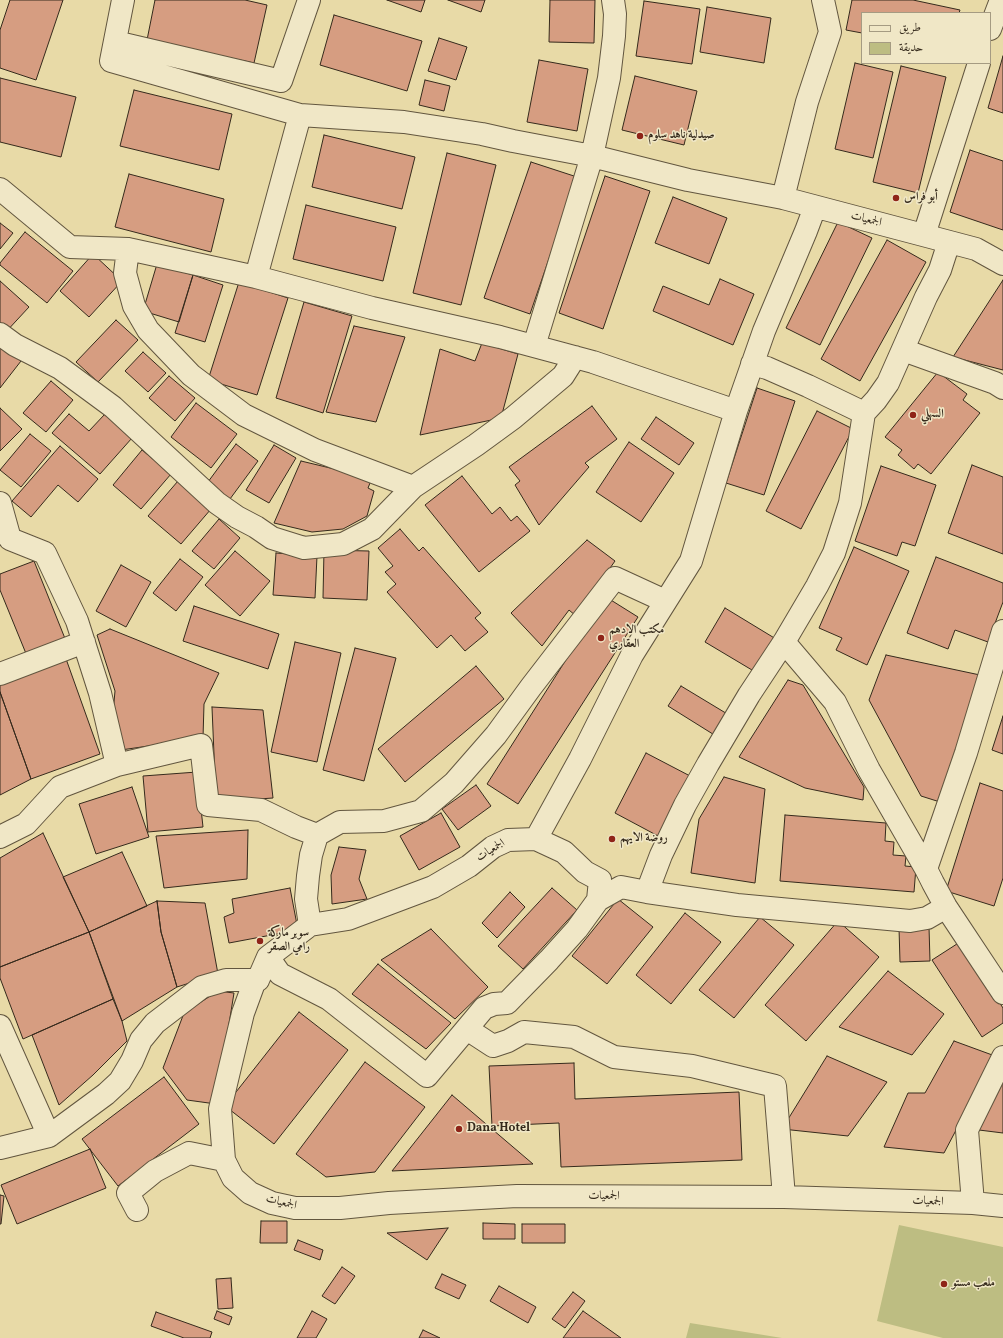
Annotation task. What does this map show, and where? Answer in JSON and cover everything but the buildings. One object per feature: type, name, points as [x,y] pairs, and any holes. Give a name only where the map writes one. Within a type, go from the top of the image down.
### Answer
[{"type":"street","points":[[123,0],[115,42],[281,81],[309,0]]},
{"type":"street","points":[[534,346],[592,156],[609,78],[614,36],[614,0]]},
{"type":"street","points":[[783,198],[807,102],[830,32],[823,0]]},
{"type":"street","points":[[991,27],[1002,0]]},
{"type":"street","name":"الجمعيات","points":[[115,42],[111,61],[300,115],[404,122],[482,134],[592,156],[688,180],[783,198],[924,235],[976,249],[1003,264]]},
{"type":"street","points":[[924,235],[979,64]]},
{"type":"street","points":[[256,277],[300,115]]},
{"type":"street","points":[[0,189],[70,247],[128,249],[256,277],[365,306],[534,346],[593,362],[736,411]]},
{"type":"street","points":[[536,839],[580,759],[632,655],[691,561],[736,411],[752,364],[815,207]]},
{"type":"street","points":[[647,892],[661,856],[693,791],[749,695],[784,642],[817,586],[834,553],[850,503],[864,413],[876,400],[888,382],[926,297],[940,270],[949,242]]},
{"type":"street","points":[[128,249],[125,273],[134,306],[148,330],[192,375],[244,415],[315,450],[413,487]]},
{"type":"street","points":[[0,334],[15,345],[60,368],[107,403],[217,503],[272,538],[304,548],[343,544],[372,529],[413,487],[476,445],[513,418],[563,376],[575,357]]},
{"type":"street","points":[[903,350],[995,383],[1003,388]]},
{"type":"street","points":[[752,364],[767,368],[864,413]]},
{"type":"street","points":[[0,503],[5,541],[45,553],[77,621],[100,693],[117,765]]},
{"type":"street","points":[[138,1210],[128,1193],[155,1171],[189,1154],[224,1160],[220,1109],[243,1013],[254,984],[258,980],[268,957],[310,925],[306,899],[311,855],[317,835],[340,822],[384,821],[421,811],[454,783],[496,735],[615,578],[665,601]]},
{"type":"street","points":[[926,869],[966,753],[1003,631]]},
{"type":"street","points":[[0,674],[84,642]]},
{"type":"street","points":[[784,642],[835,702],[869,770],[926,869],[932,884],[1003,993]]},
{"type":"street","points":[[0,837],[26,824],[60,787],[117,765],[201,745],[208,805],[261,810],[296,827],[317,835]]},
{"type":"street","name":"الجمعيات","points":[[310,925],[348,919],[432,886],[469,866],[493,847],[508,840],[536,839],[564,852],[585,872],[600,880],[598,900]]},
{"type":"street","points":[[268,957],[280,974],[329,999],[427,1076],[484,1008],[494,1004],[507,1003],[577,929],[598,900],[622,887],[737,905],[910,921],[927,918],[946,907]]},
{"type":"street","points":[[0,1148],[49,1136],[106,1094],[120,1081],[132,1061],[141,1040],[154,1023],[202,988],[226,980],[258,980]]},
{"type":"street","points":[[0,1026],[49,1136]]},
{"type":"street","points":[[467,1029],[493,1046],[508,1041],[524,1032],[574,1037],[614,1057],[692,1066],[775,1086],[784,1197]]},
{"type":"street","points":[[973,1203],[967,1130],[1003,1058]]},
{"type":"street","name":"الجمعيات","points":[[224,1160],[234,1178],[250,1193],[272,1203],[295,1208],[340,1208],[388,1203],[517,1196],[784,1197],[973,1203],[1003,1206]]},
{"type":"green space","name":"ملعب مستو","points":[[899,1225],[1003,1247],[1003,1338],[943,1338],[877,1321]]},
{"type":"green space","points":[[690,1323],[782,1338],[686,1338]]},
{"type":"place","name":"صيدلية ناهد سلوم","points":[[640,136]]},
{"type":"place","name":"أبو فراس","points":[[896,198]]},
{"type":"place","name":"السهلي","points":[[913,415]]},
{"type":"place","name":"مكتب الادهم العقاري","points":[[601,638]]},
{"type":"place","name":"روضة الايهم","points":[[612,839]]},
{"type":"place","name":"سوبر ماركة رامي الصقر","points":[[260,941]]},
{"type":"place","name":"Dana Hotel","points":[[459,1129]]},
{"type":"place","name":"ملعب مستو","points":[[944,1284]]}]
